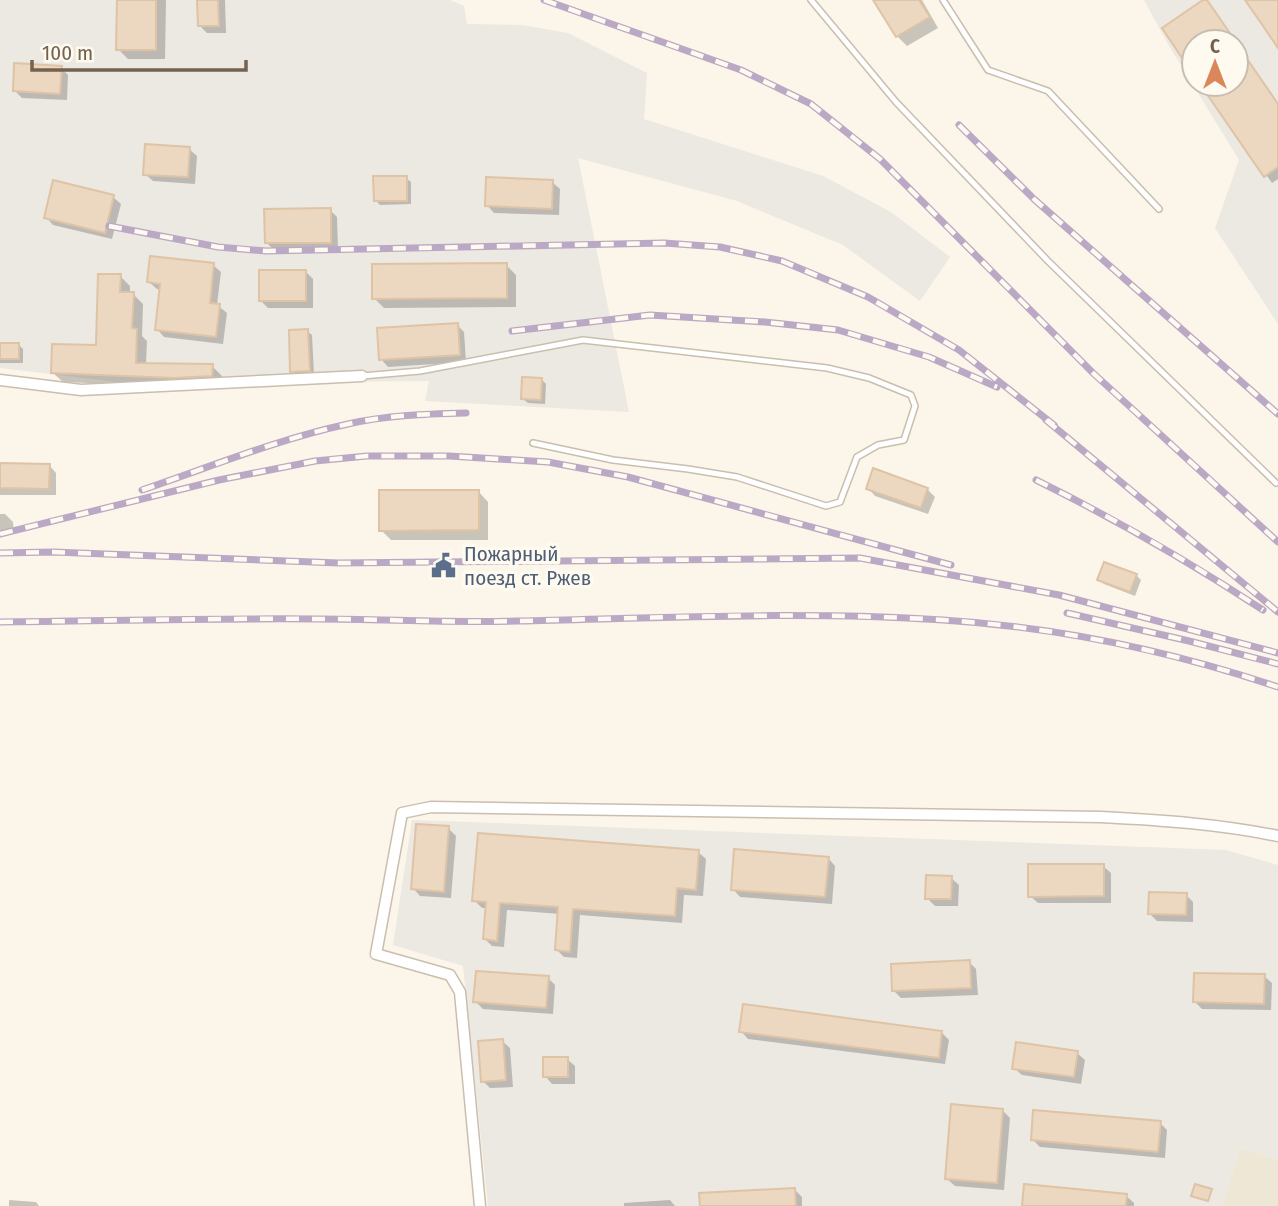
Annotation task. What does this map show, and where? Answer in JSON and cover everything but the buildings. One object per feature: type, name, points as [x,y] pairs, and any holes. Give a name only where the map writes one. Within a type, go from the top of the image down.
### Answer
[{"type":"street","points":[[0,380],[81,390],[362,376]]},
{"type":"street","points":[[480,1206],[460,992],[450,975],[376,954],[402,813],[431,807],[1101,817],[1230,826],[1278,836]]},
{"type":"lane","points":[[811,0],[896,102],[1029,241],[1276,483]]},
{"type":"lane","points":[[943,0],[988,70],[1048,91],[1159,209]]},
{"type":"lane","points":[[362,376],[421,371],[583,340],[827,368],[869,378],[911,395],[915,406],[904,440],[878,445],[857,457],[840,502],[825,506],[737,477],[613,460],[533,443]]},
{"type":"shaded area","points":[[0,0],[450,0],[464,6],[467,24],[522,25],[568,33],[647,73],[644,119],[823,176],[891,212],[950,257],[920,301],[843,245],[737,201],[578,158],[629,412],[425,401],[429,381],[125,383],[0,368]]},
{"type":"shaded area","points":[[1144,0],[1278,0],[1278,324],[1215,228],[1239,160],[1201,98],[1250,98],[1250,28],[1180,28],[1180,64]]},
{"type":"shaded area","points":[[412,820],[1226,850],[1278,865],[1278,1160],[1240,1148],[1222,1206],[488,1206],[463,966],[393,945]]},
{"type":"shaded area","points":[[1240,1148],[1278,1160],[1278,1206],[1222,1206]]},
{"type":"railway","points":[[544,0],[741,70],[811,104],[880,159],[1093,373],[1278,542]]},
{"type":"railway","points":[[959,125],[1035,200],[1278,414]]},
{"type":"railway","points":[[109,226],[218,247],[266,251],[664,243],[720,247],[782,261],[868,297],[959,350],[1054,425]]},
{"type":"railway","points":[[512,331],[650,315],[765,322],[838,330],[929,357],[997,387]]},
{"type":"railway","points":[[142,490],[270,445],[322,430],[392,417],[466,413]]},
{"type":"railway","points":[[1046,420],[1278,612]]},
{"type":"railway","points":[[0,534],[219,480],[315,461],[367,456],[449,456],[548,462],[628,477],[951,565]]},
{"type":"railway","points":[[1036,480],[1152,542],[1263,610]]},
{"type":"railway","points":[[0,553],[53,552],[339,563],[860,558],[1059,595],[1278,653]]},
{"type":"railway","points":[[1067,613],[1278,664]]},
{"type":"railway","points":[[0,622],[890,617],[985,623],[1070,635],[1196,662],[1278,687]]},
{"type":"place","name":"Пожарный поезд ст. Ржев","points":[[444,566]]}]
